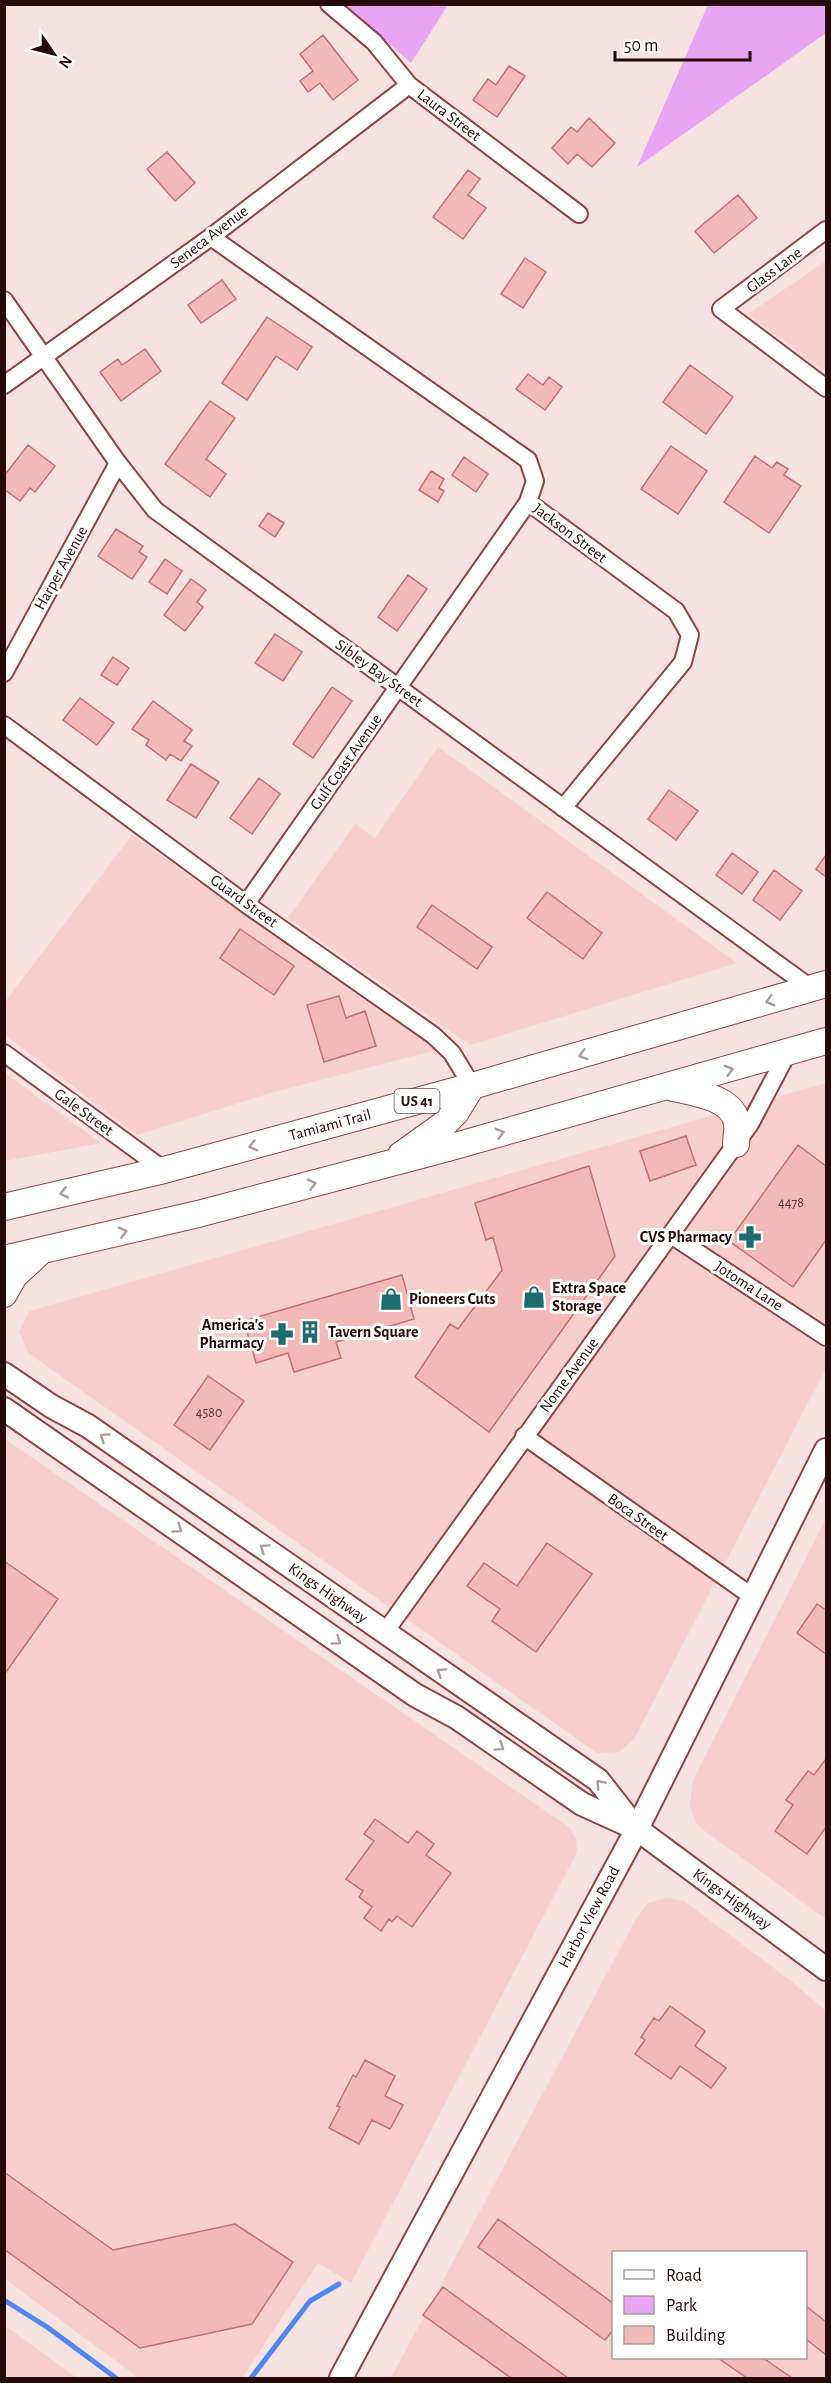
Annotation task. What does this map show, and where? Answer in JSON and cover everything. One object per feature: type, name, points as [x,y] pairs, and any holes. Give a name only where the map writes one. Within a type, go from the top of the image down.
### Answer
[{"type":"main road","name":"Tamiami Trail","points":[[4,1207],[164,1170],[472,1086],[819,987]]},
{"type":"main road","points":[[4,1259],[198,1214],[388,1164],[787,1054],[826,1041]]},
{"type":"main road","points":[[388,1164],[443,1125],[456,1112],[472,1086]]},
{"type":"main road","points":[[669,1087],[720,1101],[731,1108],[737,1124],[736,1144]]},
{"type":"main road","points":[[4,1294],[14,1276],[42,1251]]},
{"type":"main road","name":"Kings Highway","points":[[4,1374],[51,1406],[88,1426],[598,1780],[637,1830]]},
{"type":"main road","name":"Kings Highway","points":[[4,1409],[415,1695],[456,1717],[582,1804],[637,1830],[826,1969]]},
{"type":"main road","name":"Harbor View Road","points":[[340,2379],[637,1830],[826,1450]]},
{"type":"main road","points":[[130,1496],[148,1468]]},
{"type":"street","name":"Laura Street","points":[[329,4],[374,42],[409,85],[579,214]]},
{"type":"street","name":"Seneca Avenue","points":[[4,385],[211,237],[409,85]]},
{"type":"street","name":"Glass Lane","points":[[826,230],[721,309],[826,388]]},
{"type":"street","name":"Jackson Street","points":[[211,237],[528,460],[535,481],[528,502],[676,611],[690,635],[683,662],[563,808]]},
{"type":"street","name":"Sibley Bay Street","points":[[4,300],[118,463],[155,510],[563,808],[819,987]]},
{"type":"street","name":"Harper Avenue","points":[[4,673],[118,463]]},
{"type":"street","name":"Gulf Coast Avenue","points":[[246,904],[528,502]]},
{"type":"street","name":"Guard Street","points":[[4,725],[246,904],[433,1035],[452,1053],[472,1086]]},
{"type":"street","name":"Gale Street","points":[[4,1053],[164,1170]]},
{"type":"street","name":"Nome Avenue","points":[[384,1632],[750,1124],[787,1054]]},
{"type":"street","name":"Jotoma Lane","points":[[671,1235],[826,1337]]},
{"type":"street","name":"Boca Street","points":[[524,1436],[753,1597]]},
{"type":"shaded area","points":[[826,261],[826,372],[748,314]]},
{"type":"shaded area","points":[[438,747],[737,963],[470,1045],[288,918],[355,824],[375,838]]},
{"type":"shaded area","points":[[132,835],[437,1050],[270,1093],[137,1135],[5,1035],[4,1003]]},
{"type":"shaded area","points":[[5,1073],[101,1143],[5,1161]]},
{"type":"shaded area","points":[[826,1083],[826,1368],[634,1739],[619,1752],[597,1753],[28,1353],[19,1331],[30,1311]]},
{"type":"shaded area","points":[[5,1439],[570,1828],[576,1839],[577,1852],[351,2283],[318,2263],[242,2378],[139,2378],[5,2279]]},
{"type":"shaded area","points":[[826,1519],[826,1919],[698,1826],[690,1807],[693,1780]]},
{"type":"shaded area","points":[[666,1898],[684,1901],[791,1981],[826,2011],[826,2378],[391,2378],[636,1919],[648,1903]]},
{"type":"shaded area","points":[[5,2326],[77,2378],[5,2378]]},
{"type":"green space","points":[[345,5],[448,5],[411,63]]},
{"type":"green space","points":[[708,5],[826,5],[826,33],[637,167]]},
{"type":"building","points":[[323,35],[358,80],[333,100],[320,83],[308,92],[300,81],[313,71],[300,54]]},
{"type":"building","points":[[509,66],[525,76],[497,117],[473,100],[488,79],[496,85]]},
{"type":"building","points":[[589,118],[615,143],[592,167],[577,154],[568,164],[552,148],[571,127],[577,132]]},
{"type":"building","points":[[167,152],[195,183],[175,201],[147,169]]},
{"type":"building","points":[[468,170],[480,179],[468,195],[486,208],[463,239],[433,217]]},
{"type":"building","points":[[738,195],[757,218],[714,253],[695,231]]},
{"type":"building","points":[[525,258],[546,272],[523,308],[501,294]]},
{"type":"building","points":[[222,280],[236,299],[201,323],[188,305]]},
{"type":"building","points":[[267,317],[312,347],[297,370],[276,356],[247,400],[222,383]]},
{"type":"building","points":[[145,349],[161,371],[121,401],[100,372],[118,359],[122,365]]},
{"type":"building","points":[[690,365],[733,397],[706,434],[663,402]]},
{"type":"building","points":[[528,374],[543,385],[549,377],[562,387],[545,410],[516,389]]},
{"type":"building","points":[[210,401],[235,418],[206,459],[226,474],[210,497],[165,464]]},
{"type":"building","points":[[28,445],[55,466],[35,492],[30,488],[20,501],[4,489],[4,476]]},
{"type":"building","points":[[671,446],[707,471],[678,514],[641,489]]},
{"type":"building","points":[[755,456],[772,468],[777,462],[788,469],[784,475],[801,486],[769,533],[724,502]]},
{"type":"building","points":[[464,457],[488,474],[476,492],[452,475]]},
{"type":"building","points":[[431,471],[444,479],[439,488],[444,491],[438,502],[419,490]]},
{"type":"building","points":[[268,513],[284,523],[275,537],[259,526]]},
{"type":"building","points":[[116,529],[143,546],[139,552],[147,557],[132,579],[98,556]]},
{"type":"building","points":[[165,559],[182,571],[167,594],[149,582]]},
{"type":"building","points":[[408,575],[427,589],[397,631],[378,617]]},
{"type":"building","points":[[191,579],[206,590],[197,602],[203,607],[185,631],[164,615]]},
{"type":"building","points":[[275,634],[302,652],[283,681],[255,663]]},
{"type":"building","points":[[113,657],[129,668],[117,685],[101,675]]},
{"type":"building","points":[[332,687],[352,701],[313,758],[293,744]]},
{"type":"building","points":[[80,698],[114,723],[97,745],[63,720]]},
{"type":"building","points":[[153,701],[192,730],[184,741],[192,746],[181,761],[170,754],[166,760],[146,745],[149,740],[132,729]]},
{"type":"building","points":[[191,764],[219,782],[196,818],[167,800]]},
{"type":"building","points":[[259,778],[280,794],[252,834],[230,818]]},
{"type":"building","points":[[669,790],[698,811],[676,840],[648,819]]},
{"type":"building","points":[[732,853],[758,872],[742,894],[716,875]]},
{"type":"building","points":[[826,855],[826,877],[816,869]]},
{"type":"building","points":[[774,870],[802,891],[780,920],[753,900]]},
{"type":"building","points":[[547,892],[602,933],[583,959],[527,918]]},
{"type":"building","points":[[432,905],[492,947],[477,969],[417,927]]},
{"type":"building","points":[[240,929],[294,966],[274,995],[220,958]]},
{"type":"building","points":[[339,996],[346,1018],[365,1011],[376,1046],[324,1062],[307,1005]]},
{"type":"building","points":[[686,1136],[696,1165],[650,1181],[640,1151]]},
{"type":"building","name":"CVS Pharmacy","points":[[798,1145],[826,1166],[826,1240],[793,1287],[729,1241]]},
{"type":"building","name":"Extra Space Storage","points":[[589,1166],[615,1256],[489,1432],[415,1377],[450,1324],[458,1329],[502,1270],[493,1237],[486,1240],[475,1203]]},
{"type":"building","name":"Tavern Square","points":[[402,1275],[414,1319],[336,1342],[341,1358],[294,1372],[288,1353],[256,1363],[244,1321]]},
{"type":"building","points":[[208,1376],[244,1401],[210,1450],[174,1425]]},
{"type":"building","points":[[547,1543],[592,1574],[536,1652],[492,1621],[500,1609],[467,1586],[484,1563],[517,1586]]},
{"type":"building","points":[[4,1561],[58,1599],[4,1675]]},
{"type":"building","points":[[817,1604],[826,1610],[826,1654],[797,1633]]},
{"type":"building","points":[[826,1759],[826,1827],[807,1854],[775,1831],[793,1805],[786,1800],[808,1771],[814,1775]]},
{"type":"building","points":[[375,1819],[408,1843],[417,1831],[434,1844],[426,1855],[451,1873],[412,1927],[397,1916],[392,1922],[389,1919],[381,1931],[364,1918],[372,1907],[359,1897],[363,1891],[346,1879],[374,1841],[364,1834]]},
{"type":"building","points":[[670,2006],[705,2031],[695,2046],[726,2068],[711,2088],[680,2066],[671,2079],[635,2054],[645,2040],[641,2037],[654,2018],[659,2021]]},
{"type":"building","points":[[365,2060],[395,2076],[385,2096],[403,2105],[390,2129],[372,2120],[359,2144],[329,2128],[353,2075],[356,2077]]},
{"type":"building","points":[[4,2172],[113,2250],[235,2224],[293,2262],[252,2324],[140,2348],[4,2249]]},
{"type":"building","points":[[498,2219],[612,2303],[612,2331],[605,2340],[478,2247]]},
{"type":"building","points":[[443,2287],[568,2378],[511,2378],[423,2315]]},
{"type":"building","points":[[807,2307],[826,2322],[826,2355],[807,2340]]},
{"type":"building","points":[[719,2359],[764,2359],[792,2378],[747,2378]]},
{"type":"waterway","points":[[251,2378],[310,2301],[339,2284]]},
{"type":"waterway","points":[[4,2300],[47,2327],[116,2378]]},
{"type":"place","name":"CVS Pharmacy","points":[[750,1237]]},
{"type":"place","name":"Extra Space Storage","points":[[534,1297]]},
{"type":"place","name":"Pioneers Cuts","points":[[391,1299]]},
{"type":"place","name":"Tavern Square","points":[[310,1332]]},
{"type":"place","name":"America's Pharmacy","points":[[282,1334]]}]
